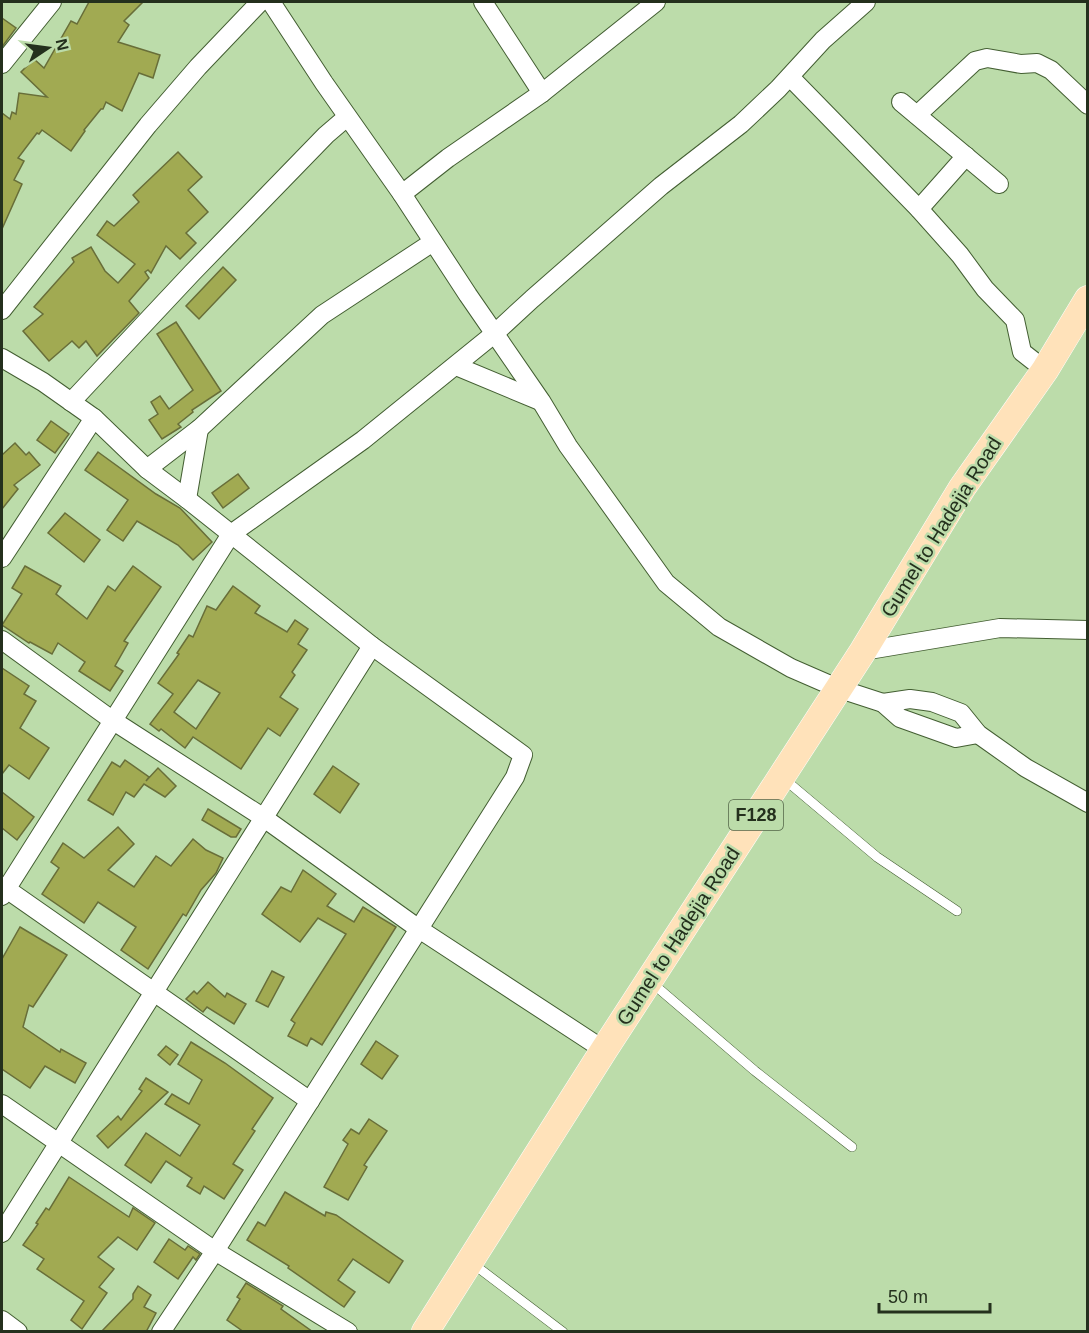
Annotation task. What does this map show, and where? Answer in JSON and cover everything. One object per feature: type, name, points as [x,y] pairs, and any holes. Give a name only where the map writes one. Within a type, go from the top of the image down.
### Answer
[{"type":"main road","name":"Gumel to Hadejia Road","points":[[425,1332],[862,651],[962,488],[1045,370],[1088,299]]},
{"type":"street","points":[[2,64],[52,2]]},
{"type":"street","points":[[2,310],[148,125],[198,67],[260,2]]},
{"type":"street","points":[[271,2],[541,401],[568,446],[666,583],[719,627],[763,653],[837,688],[883,703],[900,718],[956,738],[978,734]]},
{"type":"street","points":[[483,2],[542,93]]},
{"type":"street","points":[[402,194],[448,158],[542,93],[656,2]]},
{"type":"street","points":[[309,1101],[3,890],[231,534],[363,440],[456,366],[661,186],[741,124],[790,77],[822,40],[866,2]]},
{"type":"street","points":[[917,115],[975,61],[987,58],[1021,64],[1037,63],[1051,70],[1088,105]]},
{"type":"street","points":[[790,77],[919,209],[960,255],[985,289],[1015,320],[1022,352],[1045,370]]},
{"type":"street","points":[[901,102],[999,184]]},
{"type":"street","points":[[71,402],[200,265],[326,135],[347,117]]},
{"type":"street","points":[[919,209],[966,156]]},
{"type":"street","points":[[147,470],[199,429],[322,315],[433,242]]},
{"type":"street","points":[[2,358],[43,382],[94,418],[147,470],[187,499],[372,646],[523,755],[515,777],[215,1251],[161,1332]]},
{"type":"street","points":[[456,366],[541,401]]},
{"type":"street","points":[[2,558],[94,418]]},
{"type":"street","points":[[187,499],[199,429]]},
{"type":"street","points":[[862,651],[945,639],[1000,628],[1088,630]]},
{"type":"street","points":[[2,640],[112,720],[264,818],[419,929],[604,1050]]},
{"type":"street","points":[[2,1233],[372,646]]},
{"type":"street","points":[[883,703],[910,699],[932,702],[961,714],[978,734],[1026,768],[1088,803]]},
{"type":"street","points":[[2,1104],[215,1251],[348,1332]]},
{"type":"lane","points":[[781,776],[877,857],[957,910]]},
{"type":"lane","points":[[650,981],[755,1071],[852,1147]]},
{"type":"lane","points":[[470,1262],[563,1332]]},
{"type":"building","points":[[89,2],[143,2],[124,21],[129,25],[118,42],[160,55],[153,78],[139,73],[122,111],[106,102],[71,151],[42,130],[39,134],[37,133],[18,158],[24,161],[14,180],[22,184],[2,229],[2,113],[10,119],[12,112],[16,114],[19,93],[47,97],[21,72],[34,59],[44,68],[71,21],[77,24]]},
{"type":"building","points":[[2,18],[16,28],[2,47]]},
{"type":"building","points":[[178,152],[202,177],[188,190],[208,212],[186,233],[196,243],[180,259],[166,246],[151,273],[148,270],[145,272],[149,278],[129,301],[139,313],[97,356],[86,341],[79,348],[72,341],[49,361],[23,331],[43,314],[34,307],[74,262],[72,258],[91,247],[105,271],[118,283],[135,264],[97,235],[107,221],[114,226],[139,202],[133,195]]},
{"type":"building","points":[[223,267],[236,280],[199,319],[186,306]]},
{"type":"building","points":[[176,322],[221,391],[192,410],[193,412],[178,424],[181,427],[162,439],[149,420],[158,414],[151,402],[160,396],[169,409],[193,390],[157,334]]},
{"type":"building","points":[[51,421],[69,434],[55,453],[37,440]]},
{"type":"building","points":[[15,443],[26,455],[29,452],[40,465],[14,485],[18,489],[2,509],[2,455]]},
{"type":"building","points":[[98,452],[156,494],[180,508],[212,542],[193,560],[178,545],[137,521],[123,541],[107,530],[128,500],[85,470]]},
{"type":"building","points":[[238,474],[249,488],[223,508],[212,493]]},
{"type":"building","points":[[65,513],[100,540],[84,562],[48,533]]},
{"type":"building","points":[[25,566],[61,586],[56,594],[87,619],[108,586],[115,591],[133,566],[161,587],[124,641],[128,643],[115,666],[123,671],[110,691],[79,671],[85,662],[58,643],[52,654],[29,643],[2,625],[22,594],[12,588]]},
{"type":"building","points":[[233,586],[260,606],[255,613],[287,632],[295,620],[308,629],[298,644],[307,650],[292,672],[295,675],[280,697],[298,709],[280,736],[268,728],[241,769],[193,737],[185,748],[161,729],[159,731],[150,724],[173,694],[158,683],[179,654],[177,653],[189,635],[193,637],[207,606],[216,610]],"holes":[[[198,680],[220,693],[196,729],[174,712]]]},
{"type":"building","points":[[2,668],[29,686],[24,694],[36,701],[20,728],[49,748],[29,779],[9,765],[2,774]]},
{"type":"building","points":[[125,760],[149,777],[146,781],[158,768],[176,786],[165,797],[144,784],[134,797],[126,792],[113,815],[88,800],[112,762],[120,767]]},
{"type":"building","points":[[333,766],[359,784],[340,813],[314,794]]},
{"type":"building","points":[[2,792],[34,817],[17,840],[2,828]]},
{"type":"building","points":[[208,809],[241,829],[236,837],[231,837],[202,820]]},
{"type":"building","points":[[118,827],[134,844],[108,870],[134,887],[156,856],[171,866],[193,839],[206,850],[223,858],[216,873],[201,890],[186,916],[183,914],[148,969],[121,950],[136,927],[98,902],[84,923],[42,894],[59,868],[51,862],[63,843],[84,858]]},
{"type":"building","points":[[303,870],[336,894],[327,906],[354,922],[363,907],[396,927],[322,1045],[311,1038],[307,1046],[288,1036],[295,1023],[291,1020],[346,934],[318,918],[300,942],[262,914],[281,887],[291,892]]},
{"type":"building","points":[[20,927],[67,955],[33,1007],[29,1005],[23,1027],[60,1052],[61,1049],[86,1063],[75,1083],[45,1066],[30,1088],[2,1069],[2,959]]},
{"type":"building","points":[[272,971],[284,977],[268,1007],[256,1001]]},
{"type":"building","points":[[208,982],[225,997],[227,993],[246,1004],[234,1024],[207,1007],[203,1012],[186,999],[194,991],[197,994]]},
{"type":"building","points":[[376,1041],[398,1056],[382,1079],[361,1064]]},
{"type":"building","points":[[191,1042],[225,1063],[273,1098],[252,1129],[255,1131],[233,1164],[243,1170],[224,1199],[204,1186],[200,1194],[187,1186],[192,1178],[166,1161],[151,1183],[125,1165],[146,1133],[180,1156],[200,1125],[165,1104],[172,1094],[189,1104],[202,1080],[178,1064]]},
{"type":"building","points":[[166,1046],[178,1055],[170,1065],[158,1055]]},
{"type":"building","points":[[146,1078],[168,1092],[108,1148],[97,1136],[118,1116],[121,1120],[142,1091],[139,1089]]},
{"type":"building","points":[[369,1119],[387,1131],[364,1165],[367,1167],[348,1200],[324,1187],[348,1144],[343,1140],[351,1129],[359,1134]]},
{"type":"building","points":[[69,1177],[129,1217],[133,1208],[155,1223],[137,1250],[118,1237],[98,1257],[114,1269],[99,1287],[107,1293],[82,1329],[71,1320],[84,1301],[37,1269],[44,1259],[23,1245],[46,1208],[49,1210]]},
{"type":"building","points":[[285,1192],[325,1216],[326,1212],[336,1215],[403,1261],[389,1283],[353,1259],[338,1280],[355,1292],[344,1307],[288,1268],[289,1266],[247,1240],[258,1222],[265,1226]]},
{"type":"building","points":[[169,1239],[185,1250],[188,1246],[200,1254],[196,1260],[193,1257],[178,1279],[154,1262]]},
{"type":"building","points":[[246,1283],[283,1306],[281,1309],[313,1332],[244,1332],[227,1320],[240,1299],[237,1297]]},
{"type":"building","points":[[138,1286],[151,1295],[144,1307],[156,1313],[146,1332],[101,1332],[133,1299]]}]
